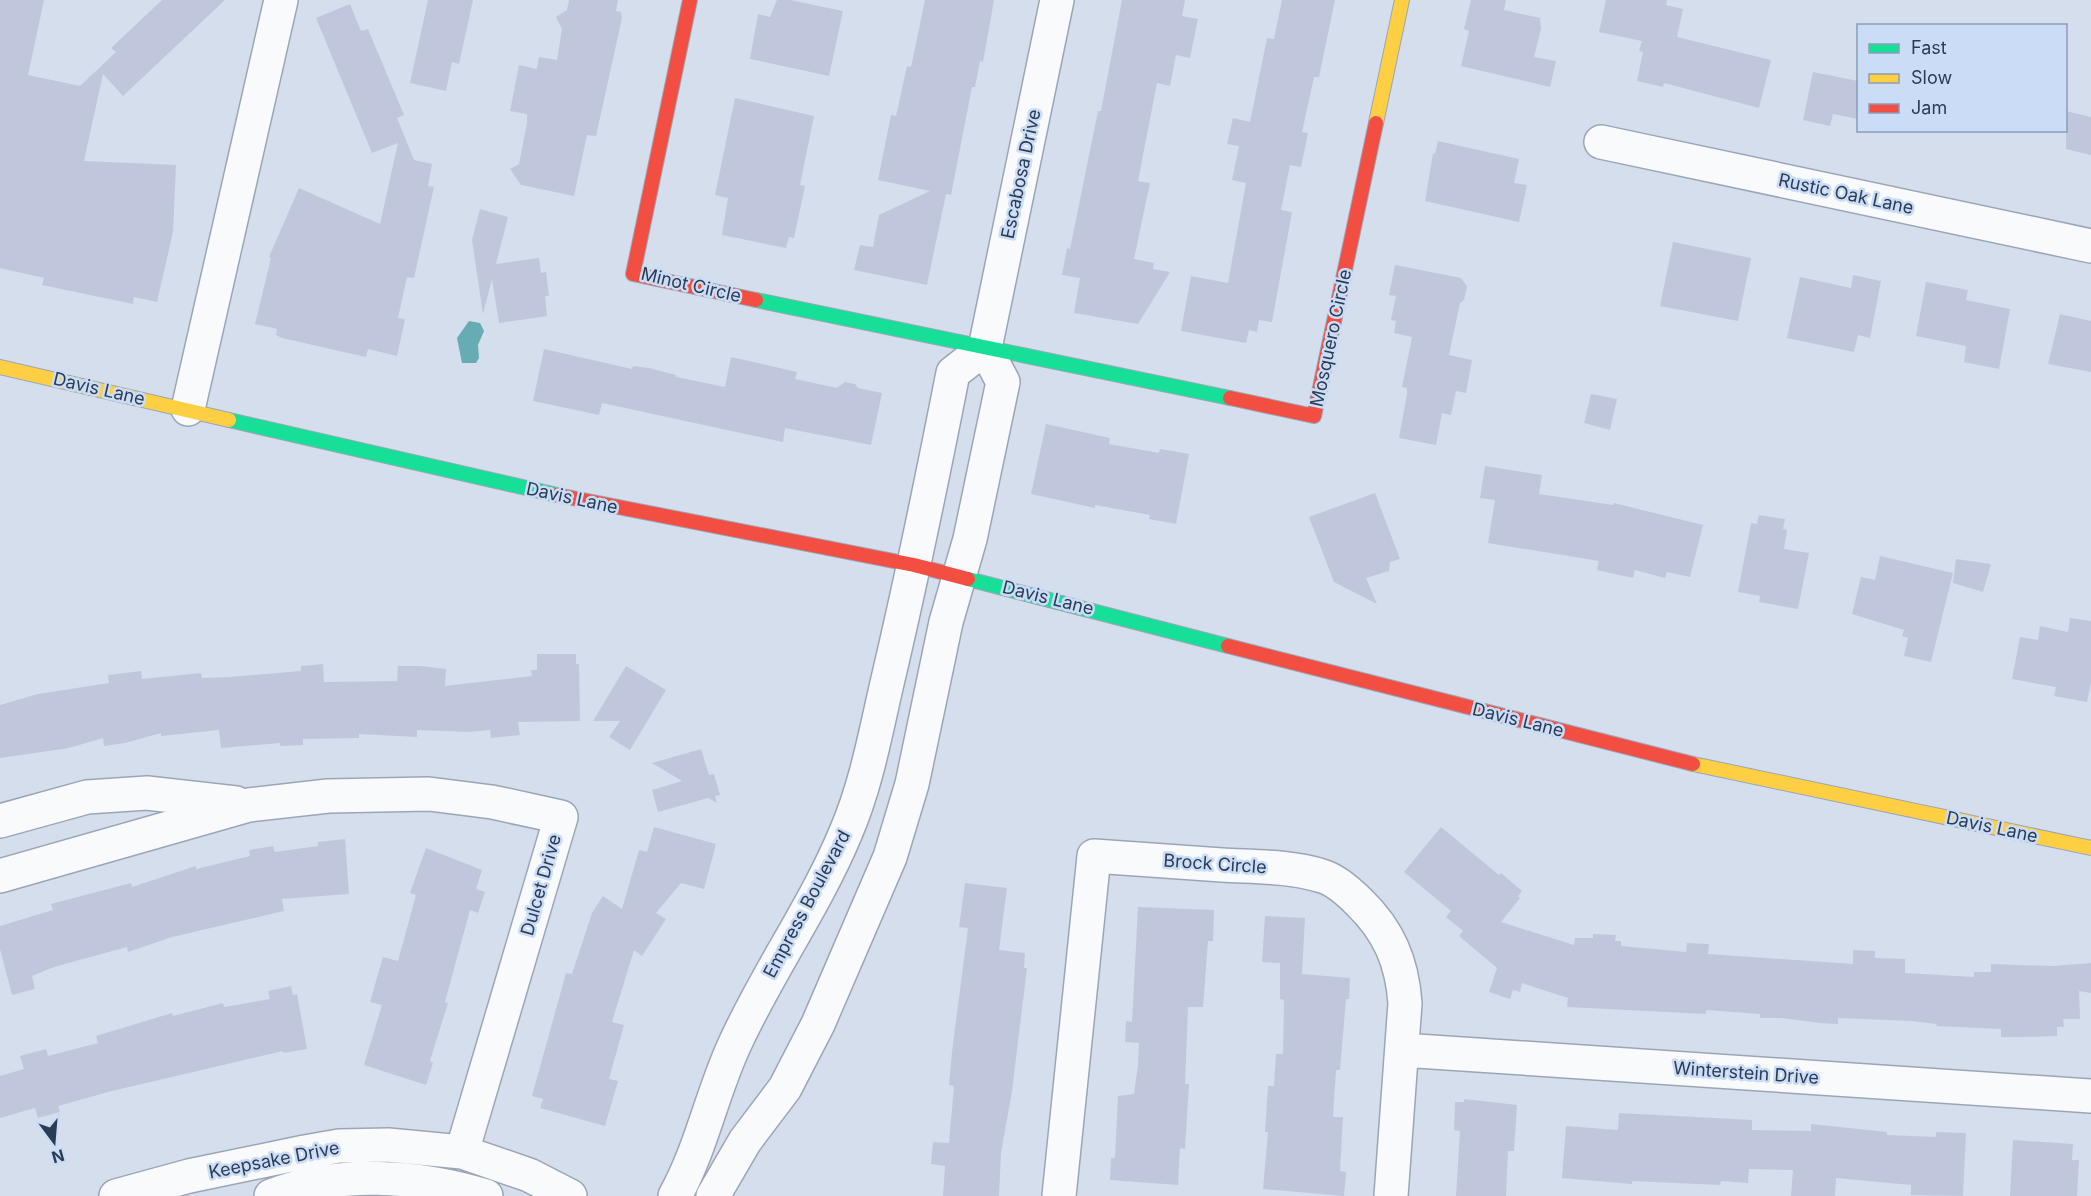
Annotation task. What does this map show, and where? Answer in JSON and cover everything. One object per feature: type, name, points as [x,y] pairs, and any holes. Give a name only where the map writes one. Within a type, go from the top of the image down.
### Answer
[{"type":"street","points":[[188,409],[281,0]]},
{"type":"street","name":"Minot Circle","points":[[690,0],[633,274],[985,348]]},
{"type":"street","name":"Escabosa Drive","points":[[985,348],[1057,0]]},
{"type":"street","name":"Mosquero Circle","points":[[985,348],[1314,416],[1401,0]]},
{"type":"street","name":"Rustic Oak Lane","points":[[1601,142],[2091,246]]},
{"type":"street","points":[[714,1196],[745,1141],[790,1078],[818,1024],[890,857],[912,783],[946,622],[960,576],[1003,382],[985,348],[953,373],[914,565]]},
{"type":"street","name":"Davis Lane","points":[[0,367],[582,501],[914,565],[1665,758],[2091,848]]},
{"type":"street","name":"Empress Boulevard","points":[[675,1196],[696,1154],[732,1050],[768,977],[815,897],[847,831],[867,770],[914,565]]},
{"type":"street","name":"Dulcet Drive","points":[[0,821],[87,797],[137,794],[249,805]]},
{"type":"street","name":"Dulcet Drive","points":[[0,876],[249,805],[367,794],[429,794],[492,802],[561,817],[462,1152]]},
{"type":"street","name":"Brock Circle","points":[[1059,1196],[1094,856],[1291,869],[1324,876],[1341,887],[1374,916],[1388,936],[1396,954],[1403,978],[1405,1003],[1391,1196]]},
{"type":"street","name":"Winterstein Drive","points":[[1402,1050],[2091,1096]]},
{"type":"street","name":"Keepsake Drive","points":[[116,1196],[151,1191],[189,1176],[339,1146],[388,1145],[462,1152],[529,1175],[570,1196]]},
{"type":"street","name":"Keepsake Drive","points":[[271,1196],[337,1180],[392,1179],[456,1187],[486,1196]]},
{"type":"water","points":[[469,321],[480,323],[484,331],[478,345],[479,358],[476,363],[462,363],[457,338]]},
{"type":"building","points":[[0,0],[44,0],[28,75],[80,86],[116,52],[111,48],[162,0],[225,0],[123,96],[103,74],[84,161],[176,165],[173,232],[157,302],[134,297],[133,304],[42,285],[44,278],[0,268]]},
{"type":"building","points":[[428,0],[473,0],[459,64],[452,62],[446,91],[410,83]]},
{"type":"building","points":[[569,0],[618,0],[616,11],[621,12],[622,18],[596,136],[587,135],[574,196],[521,185],[510,169],[519,164],[527,123],[527,114],[510,111],[519,65],[537,69],[539,57],[557,60],[562,29],[556,17],[567,10]]},
{"type":"building","points":[[777,0],[790,0],[843,11],[829,76],[750,59],[758,14],[770,17]]},
{"type":"building","points":[[925,0],[994,0],[983,62],[980,61],[975,87],[972,87],[951,195],[946,194],[927,285],[854,270],[860,245],[873,247],[879,215],[930,191],[878,180],[891,115],[896,116],[907,66],[911,67]]},
{"type":"building","points":[[1122,0],[1185,0],[1182,16],[1198,19],[1190,58],[1176,55],[1170,86],[1157,83],[1138,181],[1150,183],[1134,259],[1154,263],[1153,269],[1170,272],[1138,324],[1074,313],[1080,278],[1062,275],[1067,248],[1070,249],[1098,111],[1101,111]]},
{"type":"building","points":[[1282,0],[1335,0],[1319,77],[1314,77],[1302,132],[1308,133],[1301,167],[1290,165],[1281,210],[1292,212],[1272,322],[1259,320],[1257,332],[1249,330],[1246,343],[1181,331],[1191,276],[1228,283],[1246,183],[1232,180],[1239,146],[1227,144],[1233,118],[1250,122],[1267,38],[1274,39]]},
{"type":"building","points":[[1471,0],[1506,0],[1504,10],[1540,18],[1541,29],[1534,57],[1556,61],[1550,87],[1461,66],[1469,31],[1464,29]]},
{"type":"building","points":[[1606,0],[1667,0],[1666,5],[1683,9],[1677,37],[1771,60],[1759,108],[1664,83],[1663,87],[1637,81],[1643,52],[1639,51],[1642,41],[1599,32]]},
{"type":"building","points":[[350,4],[361,31],[368,29],[404,115],[397,118],[414,160],[432,164],[428,186],[434,187],[414,278],[407,277],[398,318],[405,319],[397,356],[368,349],[366,357],[282,338],[276,335],[277,329],[255,324],[271,258],[269,257],[299,188],[380,224],[398,143],[372,153],[316,18]]},
{"type":"building","points":[[1813,72],[1857,81],[1857,119],[1833,114],[1830,126],[1803,120]]},
{"type":"building","points":[[735,98],[814,116],[800,185],[805,186],[794,238],[789,237],[786,248],[722,235],[728,198],[715,195]]},
{"type":"building","points":[[2067,111],[2091,117],[2091,155],[2066,149]]},
{"type":"building","points":[[1438,141],[1519,159],[1514,183],[1527,185],[1519,222],[1425,201],[1433,153],[1435,154]]},
{"type":"building","points":[[480,209],[508,217],[496,264],[539,258],[541,273],[546,272],[549,296],[545,296],[547,316],[499,323],[492,279],[483,314],[472,240]]},
{"type":"building","points":[[1673,242],[1751,258],[1738,321],[1660,306]]},
{"type":"building","points":[[1395,265],[1461,278],[1467,286],[1464,300],[1460,303],[1449,355],[1472,360],[1466,393],[1456,391],[1451,415],[1442,413],[1436,445],[1399,438],[1407,394],[1407,388],[1402,387],[1412,337],[1394,333],[1396,321],[1391,320],[1396,296],[1389,295]]},
{"type":"building","points":[[1853,275],[1881,281],[1870,338],[1858,335],[1854,352],[1787,338],[1800,277],[1851,288]]},
{"type":"building","points":[[1926,282],[1968,290],[1966,300],[2010,309],[1999,369],[1964,362],[1966,346],[1916,336]]},
{"type":"building","points":[[2060,314],[2091,321],[2091,372],[2048,364]]},
{"type":"building","points":[[544,349],[632,369],[633,366],[649,368],[676,375],[676,377],[725,387],[731,357],[797,372],[795,379],[837,388],[845,382],[855,384],[858,388],[882,393],[871,445],[785,428],[783,442],[602,403],[599,415],[533,401]]},
{"type":"building","points":[[1591,394],[1617,399],[1610,430],[1584,423]]},
{"type":"building","points":[[1046,424],[1110,438],[1109,444],[1159,453],[1160,449],[1189,454],[1176,524],[1149,519],[1150,515],[1095,505],[1095,508],[1031,494]]},
{"type":"building","points":[[1485,466],[1542,475],[1539,494],[1613,505],[1614,503],[1703,525],[1690,577],[1667,572],[1665,578],[1635,570],[1633,578],[1597,570],[1599,561],[1488,543],[1495,500],[1480,498]]},
{"type":"building","points":[[1375,493],[1400,559],[1390,562],[1389,571],[1366,578],[1377,604],[1334,582],[1309,517]]},
{"type":"building","points":[[1759,515],[1785,519],[1783,529],[1787,530],[1784,549],[1809,553],[1798,609],[1759,602],[1760,596],[1738,592],[1751,523],[1757,524]]},
{"type":"building","points":[[1880,556],[1953,573],[1931,662],[1904,656],[1908,638],[1902,636],[1904,630],[1852,614],[1861,577],[1875,580]]},
{"type":"building","points":[[1956,559],[1991,564],[1983,592],[1953,583]]},
{"type":"building","points":[[2070,618],[2091,621],[2091,682],[2087,702],[2054,696],[2056,687],[2012,679],[2020,637],[2038,640],[2040,626],[2068,632]]},
{"type":"building","points":[[537,654],[576,654],[576,664],[579,664],[580,721],[518,722],[520,735],[491,738],[490,730],[468,732],[417,730],[417,737],[359,734],[359,738],[303,739],[303,745],[280,746],[280,743],[221,748],[219,730],[161,736],[161,733],[125,743],[104,746],[103,738],[69,748],[0,758],[0,705],[38,694],[109,683],[108,675],[141,671],[142,679],[201,673],[202,678],[230,677],[301,671],[301,666],[323,664],[324,682],[397,681],[398,666],[420,666],[446,669],[445,686],[532,676],[531,670],[537,670]]},
{"type":"building","points":[[626,666],[666,690],[630,750],[609,737],[620,721],[593,721]]},
{"type":"building","points":[[701,749],[709,775],[714,774],[720,795],[715,796],[717,803],[708,798],[658,812],[652,790],[682,781],[652,763]]},
{"type":"building","points":[[654,827],[716,844],[704,889],[681,883],[656,913],[666,919],[642,956],[634,950],[612,1022],[624,1025],[609,1079],[618,1081],[605,1126],[540,1108],[543,1099],[532,1096],[566,973],[572,974],[592,913],[603,896],[622,909],[639,850],[647,852]]},
{"type":"building","points":[[1441,827],[1522,891],[1518,896],[1520,898],[1501,922],[1574,945],[1575,938],[1593,938],[1593,934],[1616,935],[1615,941],[1621,941],[1621,946],[1686,952],[1687,943],[1709,944],[1708,954],[1853,964],[1853,950],[1875,951],[1875,958],[1905,959],[1905,973],[1974,977],[1974,972],[1991,972],[1991,964],[2053,966],[2091,963],[2091,993],[2079,991],[2080,1019],[2063,1019],[2064,1027],[2057,1027],[2057,1036],[2020,1037],[2001,1037],[2001,1029],[1936,1026],[1937,1024],[1912,1021],[1838,1018],[1838,1024],[1760,1018],[1760,1014],[1706,1010],[1706,1014],[1567,1007],[1568,998],[1522,983],[1520,992],[1513,990],[1510,999],[1489,992],[1497,968],[1459,936],[1463,931],[1446,917],[1451,911],[1404,872]]},
{"type":"building","points":[[345,839],[349,894],[282,899],[284,911],[172,937],[128,952],[127,947],[54,967],[32,976],[35,989],[12,995],[0,949],[0,926],[53,910],[51,904],[131,883],[132,887],[196,866],[196,869],[250,856],[249,850],[273,846],[275,852],[318,846],[318,842]]},
{"type":"building","points":[[426,848],[482,870],[476,889],[485,892],[478,913],[470,910],[445,1002],[448,1003],[430,1061],[433,1063],[426,1085],[364,1065],[382,1005],[370,1002],[383,957],[398,961],[416,895],[410,893]]},
{"type":"building","points":[[965,883],[1007,888],[999,950],[1025,953],[1024,968],[1027,968],[1012,1091],[1001,1153],[999,1196],[943,1196],[945,1166],[931,1164],[933,1142],[949,1143],[954,1086],[949,1085],[968,928],[959,927]]},
{"type":"building","points":[[1138,907],[1214,910],[1213,941],[1208,941],[1203,1007],[1188,1007],[1185,1084],[1189,1084],[1185,1149],[1180,1148],[1178,1185],[1110,1180],[1111,1158],[1115,1158],[1118,1096],[1134,1094],[1138,1065],[1139,1043],[1125,1042],[1126,1021],[1132,1022]]},
{"type":"building","points":[[1265,916],[1305,918],[1302,974],[1350,978],[1340,1070],[1336,1070],[1333,1117],[1343,1117],[1340,1171],[1346,1172],[1344,1196],[1263,1189],[1268,1132],[1265,1132],[1268,1086],[1274,1086],[1276,1054],[1283,1054],[1284,1000],[1280,999],[1280,963],[1262,962]]},
{"type":"building","points":[[291,986],[293,995],[297,994],[307,1049],[283,1053],[283,1051],[112,1091],[58,1106],[60,1112],[38,1118],[35,1108],[0,1118],[0,1076],[24,1069],[20,1056],[46,1049],[48,1056],[98,1043],[96,1036],[172,1013],[173,1016],[223,1003],[224,1007],[270,999],[268,991]]},
{"type":"building","points":[[1464,1099],[1517,1105],[1514,1151],[1508,1151],[1506,1196],[1456,1196],[1460,1131],[1454,1130],[1455,1102],[1464,1102]]},
{"type":"building","points":[[1619,1113],[1752,1120],[1752,1130],[1811,1131],[1811,1124],[1887,1132],[1887,1135],[1936,1137],[1936,1132],[1966,1133],[1963,1196],[1911,1195],[1911,1185],[1836,1178],[1835,1196],[1791,1196],[1793,1170],[1749,1169],[1748,1183],[1721,1181],[1720,1185],[1632,1181],[1632,1184],[1562,1178],[1566,1126],[1618,1130]]},
{"type":"building","points":[[2013,1140],[2073,1144],[2072,1160],[2079,1160],[2077,1196],[2010,1196]]},
{"type":"traffic: fast","points":[[756,300],[1230,398]]},
{"type":"traffic: fast","points":[[229,420],[557,495]]},
{"type":"traffic: fast","points":[[968,579],[1228,646]]},
{"type":"traffic: slow","points":[[1376,123],[1402,0]]},
{"type":"traffic: slow","points":[[0,367],[229,420]]},
{"type":"traffic: slow","points":[[1693,764],[2091,848]]},
{"type":"traffic: jam","points":[[690,0],[633,274],[756,300]]},
{"type":"traffic: jam","points":[[1230,398],[1314,416],[1376,123]]},
{"type":"traffic: jam","points":[[557,495],[914,565],[968,579]]},
{"type":"traffic: jam","points":[[1228,646],[1693,764]]}]
